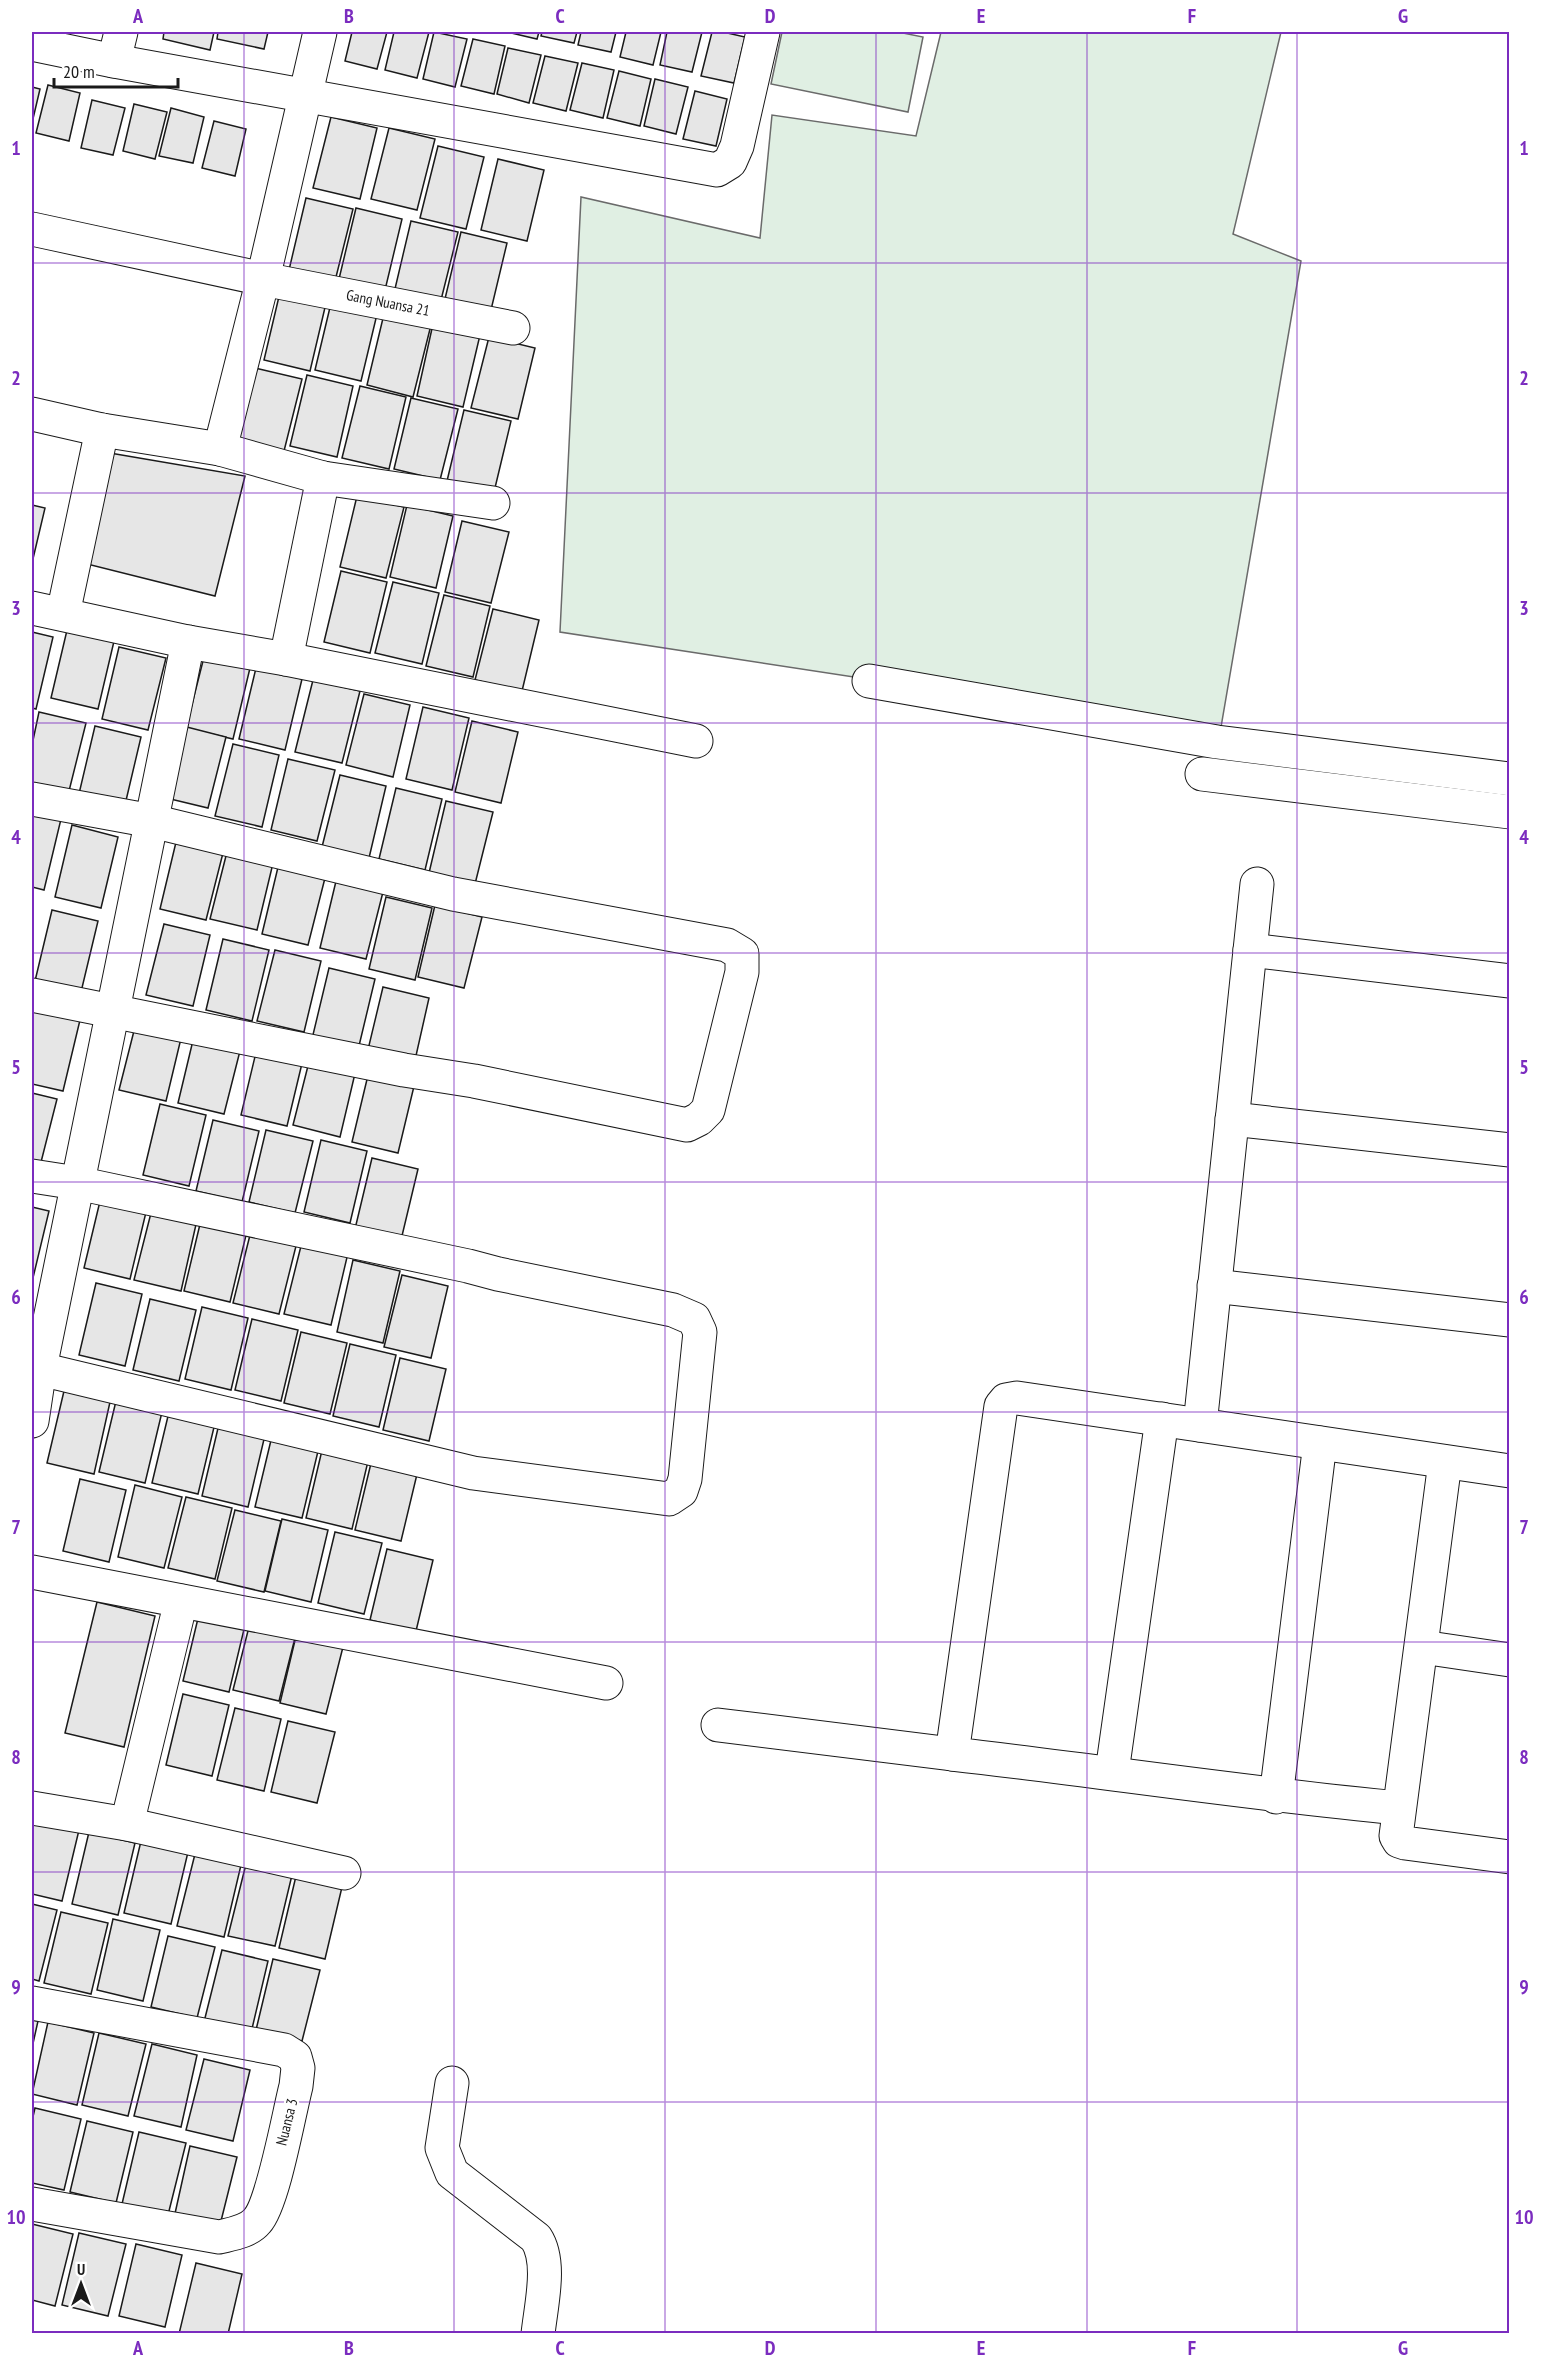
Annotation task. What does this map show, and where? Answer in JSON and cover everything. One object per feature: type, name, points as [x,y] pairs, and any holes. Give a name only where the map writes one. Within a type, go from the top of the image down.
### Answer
[{"type":"street","points":[[220,449],[263,279],[320,32]]},
{"type":"street","points":[[32,44],[117,46],[305,96],[717,170],[730,162],[737,146],[763,32]]},
{"type":"street","name":"Gang Nuansa 21","points":[[32,229],[263,279],[513,328]]},
{"type":"street","points":[[32,414],[102,430],[220,449],[323,478],[493,503]]},
{"type":"street","points":[[63,614],[102,430]]},
{"type":"street","points":[[286,659],[323,478]]},
{"type":"street","points":[[32,608],[188,642],[286,659],[696,741]]},
{"type":"street","points":[[32,1421],[36,1368],[114,1010],[188,642]]},
{"type":"street","points":[[869,681],[1216,742],[1509,779]]},
{"type":"street","points":[[1202,774],[1509,812]]},
{"type":"street","points":[[32,800],[152,821],[453,894],[727,945],[742,954],[742,972],[708,1110],[699,1119],[687,1125],[32,994]]},
{"type":"street","points":[[1200,1425],[1257,884]]},
{"type":"street","points":[[1250,950],[1509,981]]},
{"type":"street","points":[[1232,1119],[1509,1150]]},
{"type":"street","points":[[32,1176],[674,1310],[693,1319],[700,1332],[685,1479],[681,1491],[669,1499],[473,1473],[36,1368]]},
{"type":"street","points":[[1214,1286],[1509,1320]]},
{"type":"street","points":[[952,1754],[1000,1406],[1006,1400],[1017,1398],[1509,1471]]},
{"type":"street","points":[[1112,1772],[1162,1419]]},
{"type":"street","points":[[1276,1797],[1320,1443]]},
{"type":"street","points":[[1445,1462],[1396,1836],[1399,1841],[1509,1857]]},
{"type":"street","points":[[32,1572],[606,1683]]},
{"type":"street","points":[[127,1824],[181,1601]]},
{"type":"street","points":[[1422,1647],[1509,1660]]},
{"type":"street","points":[[718,1725],[1112,1772],[1276,1797],[1399,1808]]},
{"type":"street","points":[[32,1808],[127,1824],[344,1873]]},
{"type":"street","name":"Nuansa 3","points":[[32,2003],[284,2050],[295,2057],[298,2068],[296,2086],[268,2199],[257,2221],[241,2232],[219,2236],[32,2204]]},
{"type":"street","points":[[452,2083],[442,2148],[452,2173],[536,2238],[542,2246],[545,2259],[538,2334]]},
{"type":"green space","points":[[782,32],[898,32],[923,37],[908,112],[771,84]]},
{"type":"green space","points":[[941,32],[1281,32],[1233,234],[1301,261],[1220,733],[560,632],[581,197],[760,238],[772,115],[916,136]]},
{"type":"building","points":[[164,32],[214,32],[210,50],[163,39]]},
{"type":"building","points":[[218,32],[268,32],[264,49],[217,39]]},
{"type":"building","points":[[352,32],[387,32],[377,69],[345,61]]},
{"type":"building","points":[[394,32],[429,32],[417,78],[385,70]]},
{"type":"building","points":[[434,32],[467,39],[455,87],[423,79]]},
{"type":"building","points":[[507,32],[539,32],[537,39]]},
{"type":"building","points":[[542,32],[577,32],[574,43],[541,36]]},
{"type":"building","points":[[581,32],[616,32],[611,52],[578,45]]},
{"type":"building","points":[[626,32],[661,32],[653,65],[620,57]]},
{"type":"building","points":[[667,32],[702,32],[692,72],[660,65]]},
{"type":"building","points":[[712,32],[745,37],[734,83],[701,76]]},
{"type":"building","points":[[473,39],[505,46],[494,94],[461,86]]},
{"type":"building","points":[[508,48],[541,55],[529,103],[497,94]]},
{"type":"building","points":[[545,56],[578,63],[566,111],[533,103]]},
{"type":"building","points":[[582,63],[614,70],[603,118],[570,110]]},
{"type":"building","points":[[619,71],[651,79],[640,126],[607,118]]},
{"type":"building","points":[[655,79],[688,87],[676,134],[644,126]]},
{"type":"building","points":[[48,85],[80,93],[69,141],[36,133]]},
{"type":"building","points":[[32,87],[40,89],[32,123]]},
{"type":"building","points":[[695,91],[727,99],[716,146],[683,139]]},
{"type":"building","points":[[92,100],[125,108],[113,155],[81,148]]},
{"type":"building","points":[[134,104],[167,112],[155,159],[123,151]]},
{"type":"building","points":[[171,108],[204,117],[193,163],[159,156]]},
{"type":"building","points":[[331,117],[377,128],[360,199],[313,188]]},
{"type":"building","points":[[214,121],[246,129],[235,176],[202,168]]},
{"type":"building","points":[[389,128],[435,139],[417,210],[371,199]]},
{"type":"building","points":[[438,146],[484,157],[466,229],[420,218]]},
{"type":"building","points":[[498,159],[544,170],[527,241],[481,230]]},
{"type":"building","points":[[306,198],[353,209],[335,281],[289,270]]},
{"type":"building","points":[[356,208],[402,219],[385,290],[339,279]]},
{"type":"building","points":[[411,221],[458,232],[440,304],[394,293]]},
{"type":"building","points":[[461,232],[507,243],[490,314],[444,303]]},
{"type":"building","points":[[281,288],[327,299],[310,371],[264,360]]},
{"type":"building","points":[[332,299],[378,310],[361,381],[315,370]]},
{"type":"building","points":[[384,314],[431,325],[413,397],[367,385]]},
{"type":"building","points":[[433,324],[480,335],[463,407],[417,396]]},
{"type":"building","points":[[489,337],[535,348],[518,419],[471,408]]},
{"type":"building","points":[[255,368],[302,379],[284,451],[238,440]]},
{"type":"building","points":[[307,375],[353,386],[337,457],[290,446]]},
{"type":"building","points":[[360,386],[406,397],[389,469],[342,458]]},
{"type":"building","points":[[411,398],[458,409],[440,480],[394,469]]},
{"type":"building","points":[[464,410],[511,421],[494,492],[447,481]]},
{"type":"building","points":[[104,452],[245,476],[215,596],[83,563]]},
{"type":"building","points":[[357,496],[404,507],[386,578],[340,567]]},
{"type":"building","points":[[32,505],[45,508],[32,563]]},
{"type":"building","points":[[407,505],[453,516],[436,588],[390,577]]},
{"type":"building","points":[[462,521],[509,532],[491,603],[445,592]]},
{"type":"building","points":[[341,571],[387,582],[370,653],[324,642]]},
{"type":"building","points":[[393,582],[439,593],[422,664],[375,653]]},
{"type":"building","points":[[444,595],[490,606],[473,677],[426,666]]},
{"type":"building","points":[[493,609],[539,620],[522,691],[475,680]]},
{"type":"building","points":[[68,626],[115,637],[98,709],[51,698]]},
{"type":"building","points":[[32,632],[53,637],[36,709],[32,708]]},
{"type":"building","points":[[119,647],[166,658],[148,730],[102,719]]},
{"type":"building","points":[[204,657],[250,668],[233,739],[186,728]]},
{"type":"building","points":[[256,668],[302,679],[285,750],[239,739]]},
{"type":"building","points":[[313,680],[360,691],[342,763],[295,752]]},
{"type":"building","points":[[364,694],[410,705],[393,777],[346,765]]},
{"type":"building","points":[[423,707],[469,718],[452,790],[406,779]]},
{"type":"building","points":[[39,712],[86,723],[68,795],[32,786],[32,745]]},
{"type":"building","points":[[472,721],[518,732],[501,803],[455,792]]},
{"type":"building","points":[[179,725],[226,737],[208,808],[162,797]]},
{"type":"building","points":[[95,726],[141,737],[124,809],[78,798]]},
{"type":"building","points":[[233,744],[279,755],[262,827],[215,816]]},
{"type":"building","points":[[288,759],[335,770],[317,841],[271,830]]},
{"type":"building","points":[[340,775],[386,786],[369,858],[322,847]]},
{"type":"building","points":[[396,788],[442,799],[425,870],[379,859]]},
{"type":"building","points":[[446,801],[493,812],[475,884],[429,873]]},
{"type":"building","points":[[32,811],[61,819],[44,890],[32,887]]},
{"type":"building","points":[[72,825],[118,837],[101,908],[55,897]]},
{"type":"building","points":[[177,838],[224,849],[206,920],[160,909]]},
{"type":"building","points":[[228,848],[274,859],[257,930],[210,919]]},
{"type":"building","points":[[279,863],[326,874],[308,945],[262,934]]},
{"type":"building","points":[[337,877],[384,888],[366,959],[320,948]]},
{"type":"building","points":[[386,897],[432,908],[415,980],[369,969]]},
{"type":"building","points":[[435,905],[482,917],[464,988],[418,977]]},
{"type":"building","points":[[52,910],[98,921],[81,992],[35,981]]},
{"type":"building","points":[[164,924],[210,935],[193,1006],[146,995]]},
{"type":"building","points":[[223,939],[269,950],[252,1021],[206,1010]]},
{"type":"building","points":[[275,950],[321,961],[304,1032],[257,1021]]},
{"type":"building","points":[[329,968],[375,979],[358,1050],[312,1039]]},
{"type":"building","points":[[383,987],[429,998],[413,1069],[366,1058]]},
{"type":"building","points":[[34,1009],[80,1020],[63,1091],[32,1084]]},
{"type":"building","points":[[137,1019],[183,1030],[166,1101],[119,1090]]},
{"type":"building","points":[[195,1032],[242,1043],[224,1114],[178,1103]]},
{"type":"building","points":[[258,1044],[304,1055],[287,1126],[241,1115]]},
{"type":"building","points":[[311,1054],[357,1065],[340,1137],[293,1125]]},
{"type":"building","points":[[369,1071],[415,1082],[398,1153],[352,1142]]},
{"type":"building","points":[[32,1093],[57,1099],[39,1170],[32,1168]]},
{"type":"building","points":[[160,1104],[206,1115],[189,1186],[143,1175]]},
{"type":"building","points":[[213,1120],[259,1131],[242,1202],[196,1191]]},
{"type":"building","points":[[266,1130],[313,1141],[295,1213],[249,1202]]},
{"type":"building","points":[[321,1140],[367,1151],[350,1223],[304,1212]]},
{"type":"building","points":[[372,1158],[418,1169],[401,1240],[355,1229]]},
{"type":"building","points":[[101,1197],[147,1208],[130,1279],[84,1268]]},
{"type":"building","points":[[32,1207],[49,1211],[32,1282]]},
{"type":"building","points":[[152,1209],[197,1220],[181,1291],[134,1280]]},
{"type":"building","points":[[201,1220],[247,1231],[230,1302],[184,1291]]},
{"type":"building","points":[[251,1231],[297,1242],[279,1314],[233,1303]]},
{"type":"building","points":[[302,1242],[348,1253],[331,1325],[284,1314]]},
{"type":"building","points":[[353,1260],[400,1271],[383,1343],[337,1332]]},
{"type":"building","points":[[402,1275],[448,1286],[431,1358],[384,1347]]},
{"type":"building","points":[[96,1283],[142,1294],[125,1366],[79,1355]]},
{"type":"building","points":[[150,1299],[196,1310],[179,1381],[133,1370]]},
{"type":"building","points":[[202,1307],[248,1318],[231,1390],[185,1379]]},
{"type":"building","points":[[252,1319],[298,1330],[281,1401],[235,1390]]},
{"type":"building","points":[[301,1332],[347,1343],[330,1414],[284,1403]]},
{"type":"building","points":[[350,1344],[396,1355],[379,1427],[333,1416]]},
{"type":"building","points":[[400,1358],[446,1369],[429,1441],[383,1430]]},
{"type":"building","points":[[64,1391],[110,1402],[94,1474],[47,1463]]},
{"type":"building","points":[[116,1401],[162,1412],[145,1483],[99,1472]]},
{"type":"building","points":[[169,1412],[215,1423],[198,1494],[152,1483]]},
{"type":"building","points":[[219,1424],[265,1435],[248,1507],[202,1496]]},
{"type":"building","points":[[272,1436],[319,1447],[302,1518],[255,1507]]},
{"type":"building","points":[[323,1446],[369,1457],[352,1529],[306,1518]]},
{"type":"building","points":[[372,1459],[418,1470],[401,1541],[355,1530]]},
{"type":"building","points":[[80,1479],[126,1490],[109,1562],[63,1551]]},
{"type":"building","points":[[135,1485],[182,1497],[164,1568],[118,1557]]},
{"type":"building","points":[[186,1497],[232,1508],[215,1579],[168,1568]]},
{"type":"building","points":[[235,1510],[281,1521],[264,1592],[217,1581]]},
{"type":"building","points":[[282,1519],[328,1530],[311,1602],[265,1591]]},
{"type":"building","points":[[335,1532],[382,1543],[364,1614],[318,1603]]},
{"type":"building","points":[[387,1549],[433,1560],[416,1631],[370,1620]]},
{"type":"building","points":[[97,1602],[155,1616],[124,1747],[65,1733]]},
{"type":"building","points":[[200,1610],[246,1621],[229,1692],[183,1681]]},
{"type":"building","points":[[251,1619],[297,1630],[279,1701],[233,1690]]},
{"type":"building","points":[[297,1632],[344,1643],[326,1714],[280,1703]]},
{"type":"building","points":[[183,1694],[229,1705],[212,1776],[166,1765]]},
{"type":"building","points":[[235,1708],[281,1719],[264,1791],[217,1780]]},
{"type":"building","points":[[288,1721],[335,1732],[317,1803],[271,1792]]},
{"type":"building","points":[[33,1819],[79,1830],[62,1901],[32,1894]]},
{"type":"building","points":[[89,1832],[135,1843],[118,1915],[72,1904]]},
{"type":"building","points":[[141,1841],[188,1852],[171,1924],[124,1913]]},
{"type":"building","points":[[195,1854],[241,1865],[224,1937],[177,1926]]},
{"type":"building","points":[[246,1864],[292,1875],[275,1946],[228,1936]]},
{"type":"building","points":[[296,1876],[342,1887],[325,1959],[279,1948]]},
{"type":"building","points":[[32,1904],[57,1910],[39,1981],[32,1979]]},
{"type":"building","points":[[61,1912],[108,1923],[91,1994],[44,1983]]},
{"type":"building","points":[[113,1919],[160,1930],[143,2001],[97,1990]]},
{"type":"building","points":[[168,1936],[215,1947],[197,2018],[151,2007]]},
{"type":"building","points":[[222,1950],[268,1961],[251,2033],[204,2022]]},
{"type":"building","points":[[273,1959],[320,1970],[302,2041],[256,2030]]},
{"type":"building","points":[[32,2020],[38,2021],[32,2048]]},
{"type":"building","points":[[48,2022],[94,2033],[77,2105],[32,2094]]},
{"type":"building","points":[[99,2033],[146,2044],[128,2116],[82,2105]]},
{"type":"building","points":[[152,2044],[197,2055],[181,2127],[134,2116]]},
{"type":"building","points":[[204,2059],[250,2070],[233,2141],[186,2130]]},
{"type":"building","points":[[35,2108],[81,2119],[64,2190],[32,2183],[32,2121]]},
{"type":"building","points":[[87,2121],[133,2132],[116,2203],[70,2192]]},
{"type":"building","points":[[139,2132],[186,2143],[168,2215],[122,2204]]},
{"type":"building","points":[[190,2146],[237,2157],[219,2229],[174,2218]]},
{"type":"building","points":[[32,2224],[73,2234],[55,2306],[32,2300]]},
{"type":"building","points":[[79,2233],[126,2244],[108,2316],[62,2305]]},
{"type":"building","points":[[136,2244],[182,2255],[165,2327],[119,2316]]},
{"type":"building","points":[[196,2263],[242,2274],[228,2334],[179,2334]]}]
